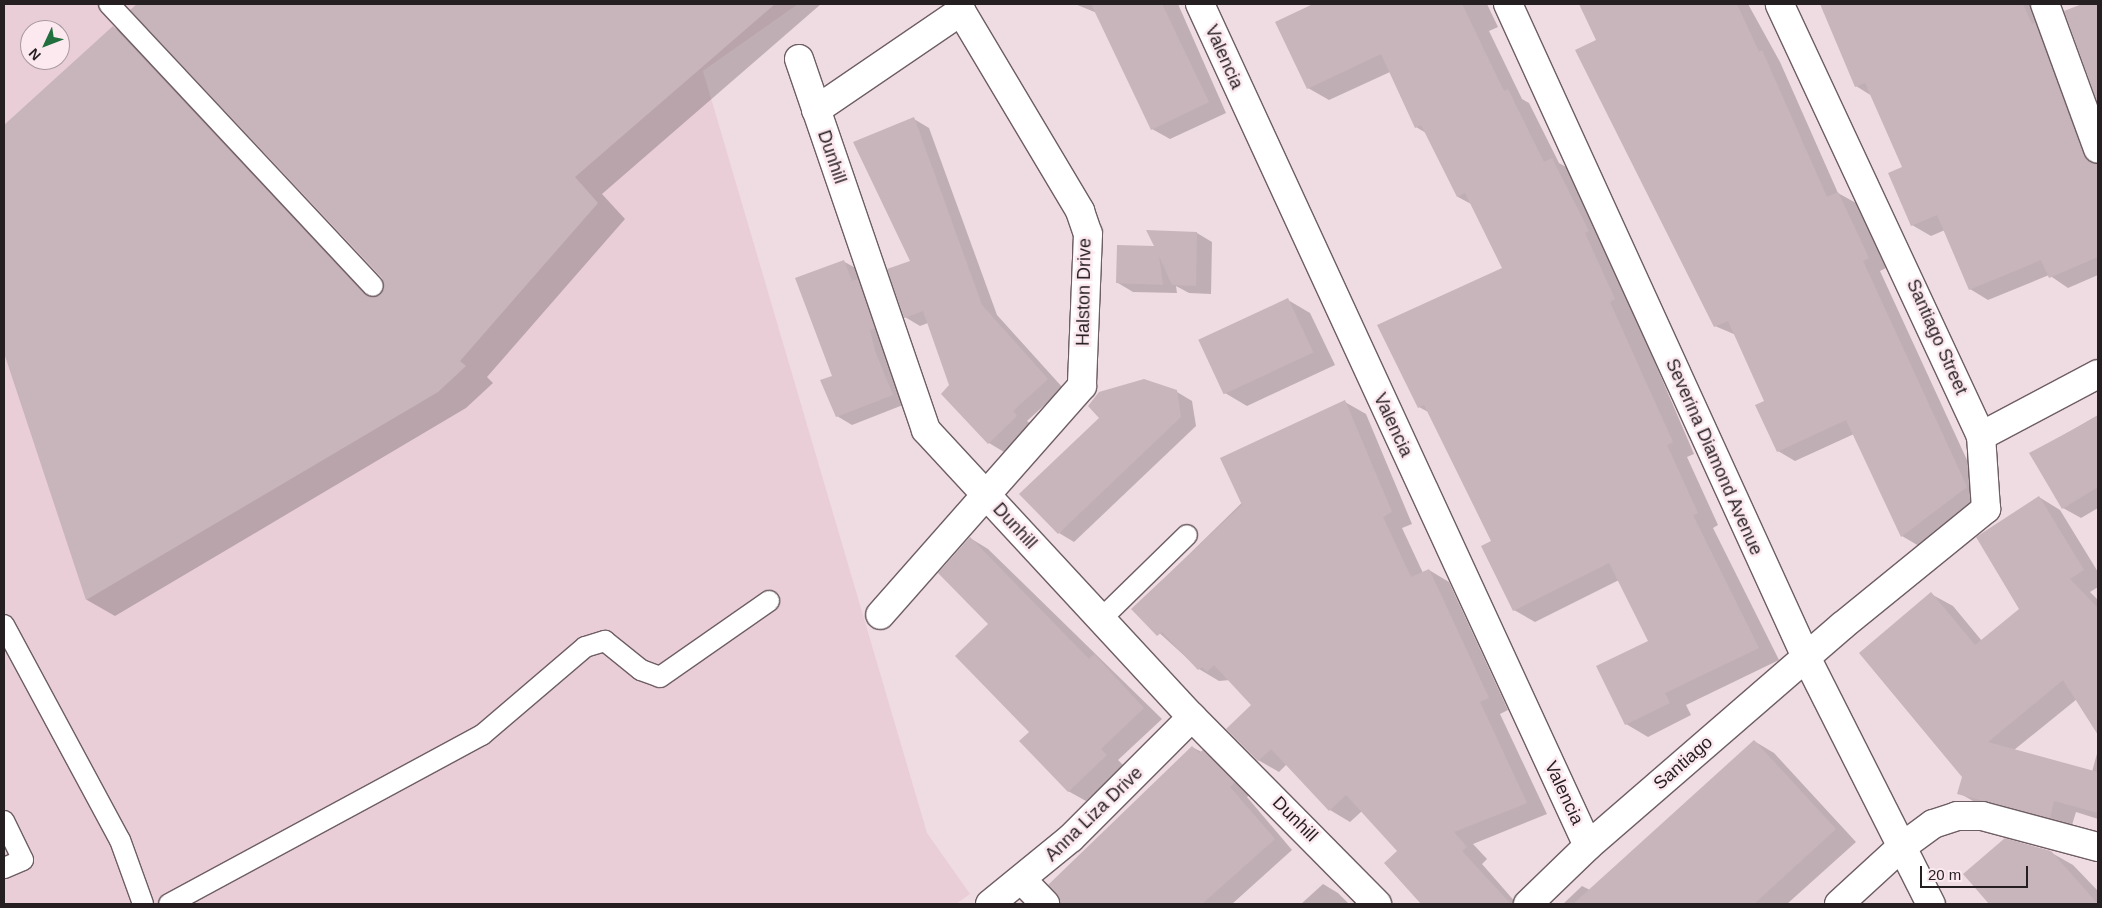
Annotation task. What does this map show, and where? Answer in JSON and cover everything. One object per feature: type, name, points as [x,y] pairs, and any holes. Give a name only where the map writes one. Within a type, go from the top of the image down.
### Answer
[{"type":"street","name":"Valencia","points":[[1200,4],[1588,846]]},
{"type":"street","name":"Severina Diamond Avenue","points":[[1508,4],[1806,657],[1899,849],[1931,904]]},
{"type":"street","name":"Santiago Street","points":[[1780,4],[1981,436],[1986,509],[1842,626]]},
{"type":"street","points":[[2045,4],[2098,149]]},
{"type":"street","name":"Halston Drive","points":[[816,110],[961,11],[1080,211],[1088,234],[1082,386],[880,615]]},
{"type":"street","name":"Dunhill","points":[[799,59],[926,430],[1192,717],[1377,904]]},
{"type":"street","points":[[1981,436],[2098,374]]},
{"type":"street","name":"Santiago","points":[[1528,904],[1588,846],[1842,626]]},
{"type":"street","name":"Anna Liza Drive","points":[[990,904],[1023,881],[1192,717]]},
{"type":"street","points":[[1839,904],[1899,849],[1933,824],[1957,816],[1982,816],[2098,847]]},
{"type":"street","points":[[1023,881],[1045,904]]},
{"type":"lane","points":[[109,4],[373,286]]},
{"type":"lane","points":[[1102,619],[1187,535]]},
{"type":"lane","points":[[168,904],[482,735],[585,647],[605,641],[642,670],[660,677],[768,601]]},
{"type":"lane","points":[[4,625],[120,840],[143,904]]},
{"type":"lane","points":[[4,821],[24,860],[4,868]]},
{"type":"shaded area","points":[[4,4],[798,4],[703,71],[927,833],[970,894],[956,904],[4,904]]},
{"type":"building","points":[[137,4],[775,4],[575,177],[598,203],[460,361],[466,366],[438,392],[86,600],[4,353],[4,125],[65,70],[70,70],[70,65],[113,26],[364,294],[376,297],[384,289],[382,278],[130,10]]},
{"type":"building","points":[[1091,4],[1162,4],[1209,102],[1151,130]]},
{"type":"building","points":[[1313,4],[1462,4],[1504,91],[1508,89],[1544,162],[1552,158],[1589,231],[1585,233],[1615,299],[1610,302],[1673,442],[1667,445],[1698,513],[1693,515],[1759,648],[1665,693],[1670,703],[1625,725],[1596,666],[1648,641],[1609,563],[1513,611],[1481,546],[1491,541],[1424,405],[1418,408],[1377,325],[1502,268],[1465,193],[1457,197],[1421,125],[1415,128],[1381,54],[1307,89],[1275,22]]},
{"type":"building","points":[[1579,4],[1737,4],[1759,52],[1762,50],[1827,197],[1838,192],[1869,258],[1863,261],[1967,487],[1901,537],[1846,420],[1777,452],[1755,405],[1764,401],[1728,321],[1714,327],[1575,50],[1596,40]]},
{"type":"building","points":[[1820,4],[2023,4],[2032,24],[2035,23],[2083,154],[2098,164],[2098,257],[2049,278],[2041,260],[1969,290],[1937,215],[1911,226],[1888,173],[1902,167],[1865,83],[1855,87]]},
{"type":"building","points":[[2082,4],[2098,4],[2098,104],[2064,11]]},
{"type":"building","points":[[914,117],[982,305],[1048,379],[1013,411],[1017,416],[988,444],[941,394],[949,385],[923,311],[904,318],[887,269],[910,261],[853,142]]},
{"type":"building","points":[[1146,230],[1197,232],[1196,286],[1172,285],[1159,256],[1163,285],[1116,283],[1117,245],[1154,246]]},
{"type":"building","points":[[844,260],[852,281],[858,279],[875,328],[870,330],[875,351],[893,395],[836,417],[820,380],[832,376],[795,278]]},
{"type":"building","points":[[1288,298],[1313,352],[1224,394],[1198,340]]},
{"type":"building","points":[[1144,379],[1177,390],[1181,417],[1058,534],[1019,494],[1099,418],[1088,406],[1099,392]]},
{"type":"building","points":[[1345,400],[1392,512],[1383,517],[1411,577],[1429,569],[1489,698],[1480,702],[1527,803],[1454,832],[1467,847],[1462,851],[1511,904],[1421,904],[1384,863],[1397,851],[1346,795],[1329,811],[1271,749],[1258,761],[1226,729],[1251,705],[1214,665],[1207,672],[1202,667],[1198,670],[1162,632],[1157,636],[1131,609],[1242,505],[1220,458]]},
{"type":"building","points":[[2098,416],[2098,487],[2062,509],[2029,453]]},
{"type":"building","points":[[2039,496],[2084,570],[2070,579],[2098,608],[2098,735],[2063,680],[1988,742],[2098,772],[2098,813],[2054,801],[2050,818],[1957,794],[1962,777],[1859,653],[1931,592],[1975,645],[2019,609],[1976,537]]},
{"type":"building","points":[[970,537],[1089,659],[1094,654],[1144,708],[1101,749],[1107,755],[1068,792],[1019,741],[1029,732],[955,656],[988,624],[938,573]]},
{"type":"building","points":[[1754,740],[1836,829],[1754,904],[1573,904]]},
{"type":"building","points":[[1192,746],[1199,753],[1203,750],[1235,782],[1230,787],[1275,839],[1202,904],[1060,904],[1048,885]]},
{"type":"building","points":[[2005,838],[2051,851],[2098,904],[1989,904],[1963,874]]}]
